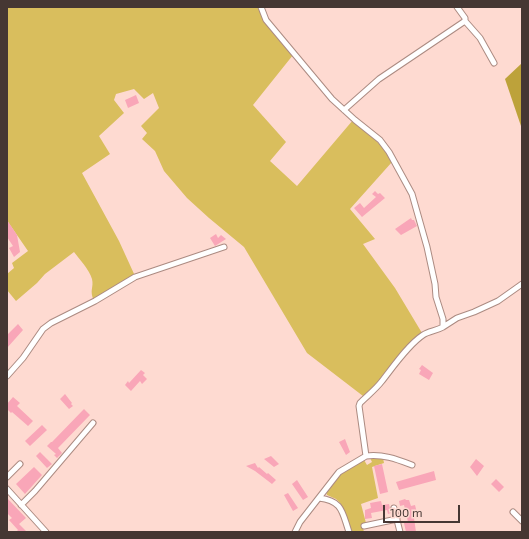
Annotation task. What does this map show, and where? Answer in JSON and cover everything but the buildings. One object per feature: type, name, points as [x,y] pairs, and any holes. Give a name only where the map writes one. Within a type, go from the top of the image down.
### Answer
[{"type":"street","points":[[261,7],[266,20],[332,99],[380,140],[389,152],[412,194],[427,247],[443,327]]},
{"type":"street","points":[[457,7],[465,18],[465,21],[480,38],[494,63]]},
{"type":"street","points":[[344,110],[379,80],[465,21]]},
{"type":"street","points":[[7,376],[23,358],[43,329],[51,323],[95,301],[135,277],[224,247]]},
{"type":"street","points":[[366,456],[359,406],[360,403],[381,382],[393,365],[411,345],[424,334],[433,332],[457,318],[498,301],[522,284]]},
{"type":"street","points":[[21,505],[35,492],[93,423]]},
{"type":"street","points":[[295,532],[300,522],[330,481],[339,472],[366,456],[376,454],[393,457],[412,465]]},
{"type":"street","points":[[7,477],[20,464]]},
{"type":"street","points":[[7,490],[46,532]]},
{"type":"street","points":[[319,498],[328,499],[338,504],[341,508],[349,532]]},
{"type":"street","points":[[394,508],[400,532]]},
{"type":"street","points":[[513,512],[522,521]]},
{"type":"street","points":[[364,526],[396,519]]},
{"type":"shaded area","points":[[7,7],[259,7],[293,55],[253,105],[286,142],[270,161],[297,186],[353,120],[380,144],[392,162],[350,209],[375,239],[363,244],[395,288],[422,333],[405,350],[376,384],[363,396],[307,353],[244,247],[187,198],[164,171],[155,151],[142,139],[147,133],[141,126],[159,108],[153,93],[144,99],[134,89],[116,94],[114,100],[124,113],[99,136],[110,154],[82,173],[119,241],[135,276],[94,301],[91,275],[74,252],[45,274],[16,301],[7,290],[7,274],[14,268],[12,263],[28,251],[8,222],[7,223]]},
{"type":"shaded area","points":[[522,63],[522,129],[505,79]]},
{"type":"shaded area","points":[[370,458],[383,458],[384,463],[372,467],[378,498],[361,504],[366,523],[362,524],[364,532],[352,532],[340,503],[336,499],[327,495],[326,491],[340,473],[364,460],[367,465],[372,462]]}]
